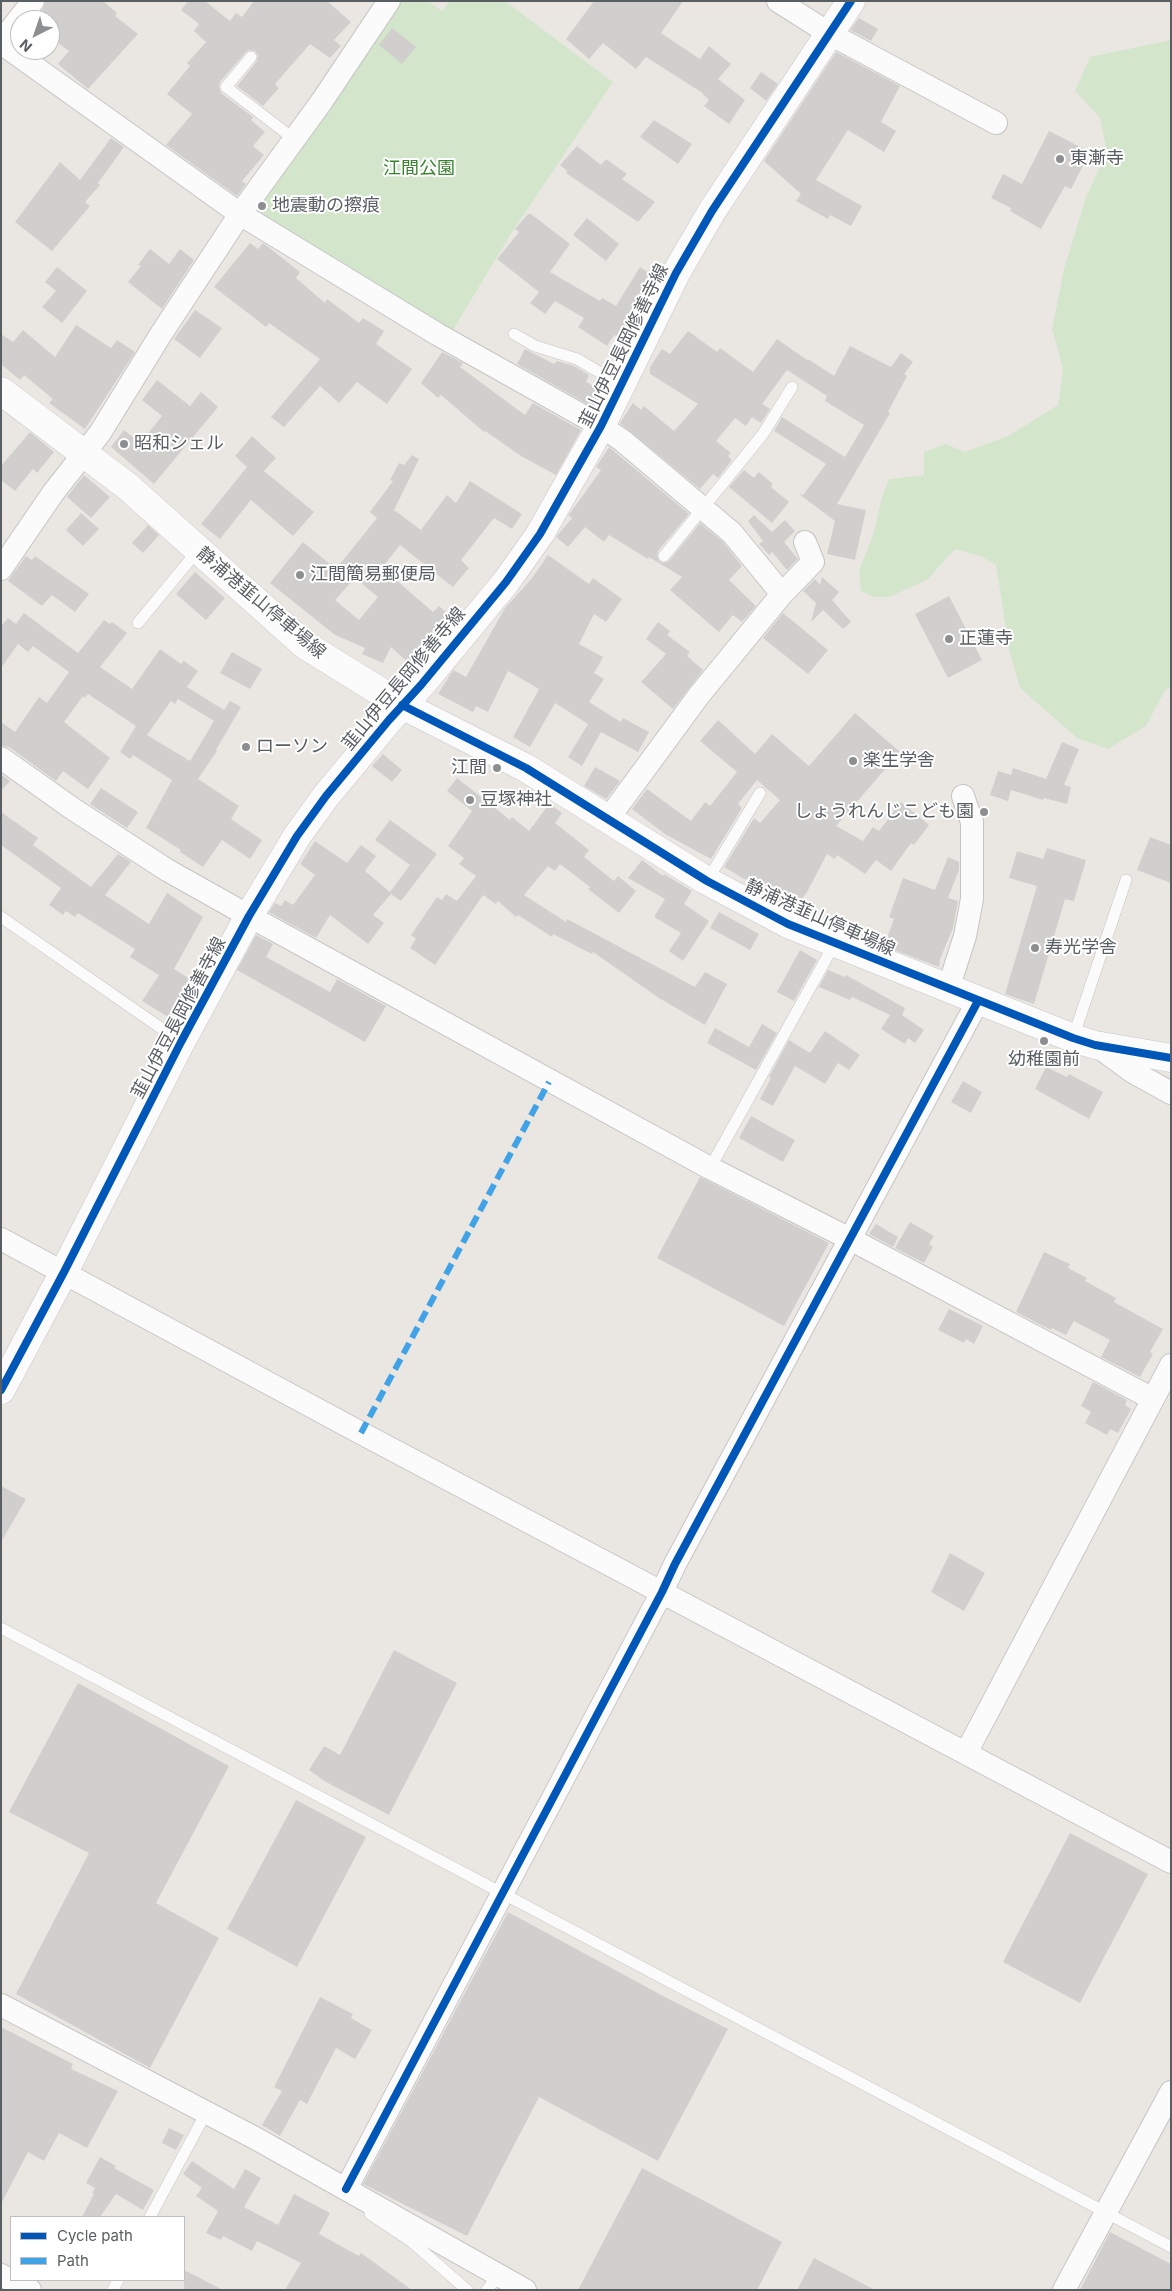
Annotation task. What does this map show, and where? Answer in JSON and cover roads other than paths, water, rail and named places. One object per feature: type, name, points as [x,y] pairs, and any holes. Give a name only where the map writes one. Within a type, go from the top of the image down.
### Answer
[{"type":"main road","name":"韮山伊豆長岡修善寺線","points":[[1,1390],[64,1272],[181,1042],[204,1003],[249,916],[303,828],[326,796],[506,582],[540,534],[601,426],[676,273],[712,211],[851,1]]},
{"type":"main road","name":"静浦港韮山停車場線","points":[[1,391],[127,486],[305,645],[402,705],[526,768],[707,881],[788,924],[948,989],[1084,1041],[1171,1058]]},
{"type":"street","points":[[33,1],[1,42],[240,214],[437,334],[601,426],[622,441],[732,533],[782,594]]},
{"type":"street","points":[[778,1],[830,34],[996,123]]},
{"type":"street","points":[[1,569],[100,432],[161,334],[240,214],[294,139],[385,2]]},
{"type":"street","points":[[608,819],[700,694],[782,594],[813,562],[805,542]]},
{"type":"street","points":[[1,758],[74,809],[168,870],[249,916],[710,1168],[850,1239],[1153,1399]]},
{"type":"street","points":[[948,989],[965,936],[972,899],[972,822],[962,796]]},
{"type":"street","points":[[349,2191],[675,1564],[978,1000]]},
{"type":"street","points":[[1084,1041],[1171,1093]]},
{"type":"street","points":[[1,1239],[1171,1862]]},
{"type":"street","points":[[966,1753],[1171,1365]]},
{"type":"street","points":[[1,2005],[349,2191],[493,2283],[526,2290]]},
{"type":"street","points":[[1064,2290],[1171,2092]]},
{"type":"street","points":[[13,2281],[30,2290]]},
{"type":"lane","points":[[251,56],[226,87],[294,139]]},
{"type":"lane","points":[[514,334],[536,346],[577,359],[621,385]]},
{"type":"lane","points":[[664,556],[763,434],[792,387]]},
{"type":"lane","points":[[138,623],[198,550]]},
{"type":"lane","points":[[707,881],[760,793]]},
{"type":"lane","points":[[1084,1041],[1126,880]]},
{"type":"lane","points":[[1,917],[181,1042]]},
{"type":"lane","points":[[710,1168],[835,943]]},
{"type":"lane","points":[[1,1628],[1171,2247]]},
{"type":"lane","points":[[151,2216],[206,2113]]},
{"type":"lane","points":[[349,2191],[366,2212],[412,2242],[467,2290]]},
{"type":"place","name":"東漸寺","points":[[1060,159]]},
{"type":"place","name":"地震動の擦痕","points":[[262,206]]},
{"type":"place","name":"昭和シェル","points":[[124,444]]},
{"type":"place","name":"江間簡易郵便局","points":[[300,575]]},
{"type":"place","name":"正蓮寺","points":[[949,639]]},
{"type":"place","name":"ローソン","points":[[246,747]]},
{"type":"place","name":"楽生学舎","points":[[853,761]]},
{"type":"place","name":"江間","points":[[497,768]]},
{"type":"place","name":"豆塚神社","points":[[470,800]]},
{"type":"place","name":"しょうれんじこども園","points":[[984,812]]},
{"type":"place","name":"寿光学舎","points":[[1035,948]]},
{"type":"place","name":"幼稚園前","points":[[1044,1041]]},
{"type":"park label","name":"江間公園","points":[[419,169]]}]
